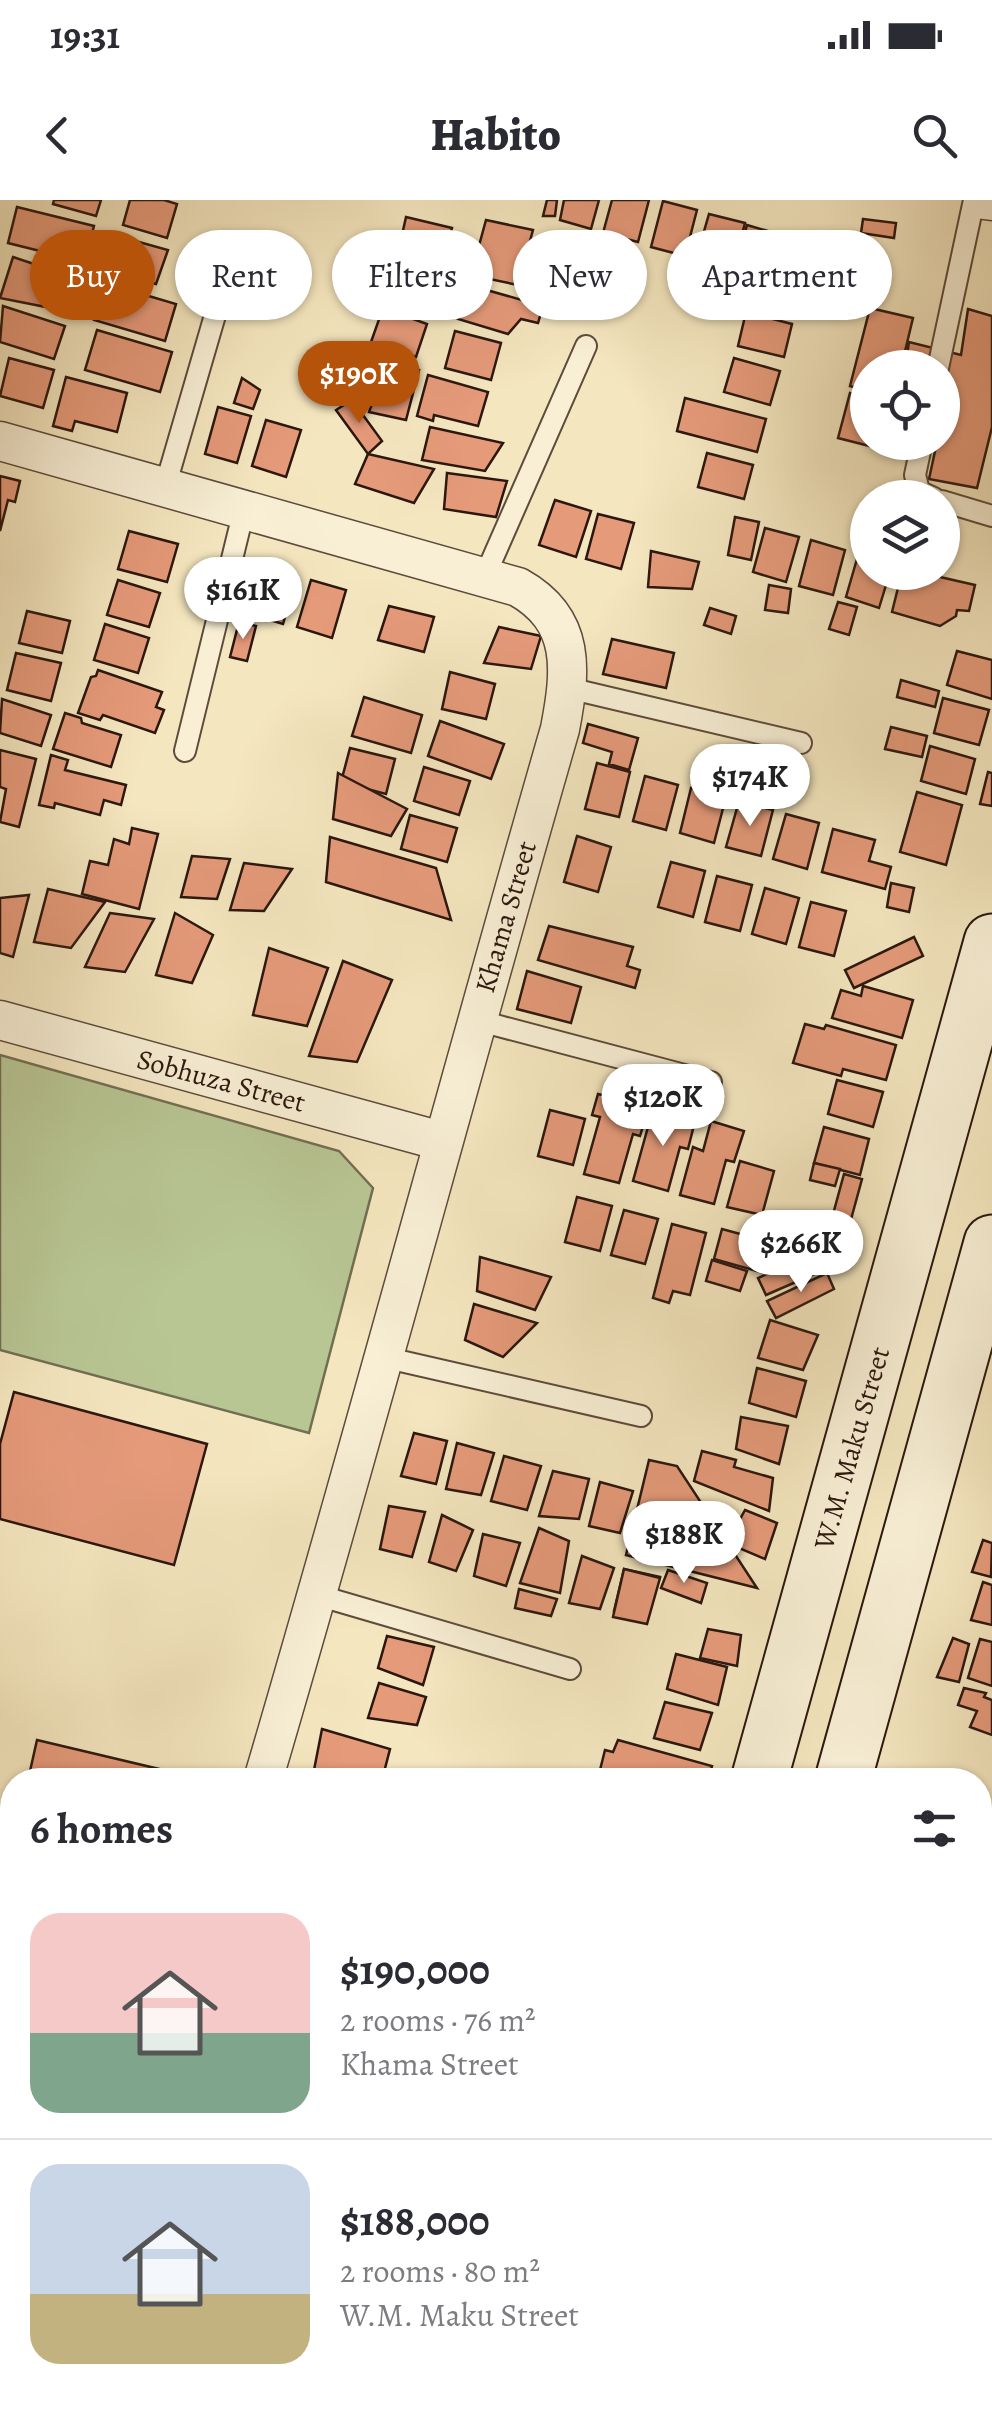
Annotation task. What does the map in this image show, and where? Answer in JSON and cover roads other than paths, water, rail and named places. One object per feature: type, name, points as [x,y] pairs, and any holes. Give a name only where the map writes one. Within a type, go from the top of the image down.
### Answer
[{"type":"street","points":[[984,200],[992,202]]},
{"type":"street","name":"Khama Street","points":[[0,441],[518,587],[537,598],[562,638],[570,664],[560,729],[266,1768]]},
{"type":"street","name":"W.M. Maku Street","points":[[762,1768],[992,942]]},
{"type":"street","name":"Sobhuza Street","points":[[0,1020],[441,1142]]},
{"type":"street","points":[[846,1768],[992,1244]]},
{"type":"lane","points":[[942,350],[974,200]]},
{"type":"lane","points":[[165,487],[214,320]]},
{"type":"lane","points":[[484,578],[586,346]]},
{"type":"lane","points":[[960,506],[992,516]]},
{"type":"lane","points":[[185,751],[244,510]]},
{"type":"lane","points":[[568,688],[801,743]]},
{"type":"lane","points":[[476,1020],[711,1082]]},
{"type":"lane","points":[[383,1357],[641,1416]]},
{"type":"lane","points":[[318,1594],[570,1669]]}]
